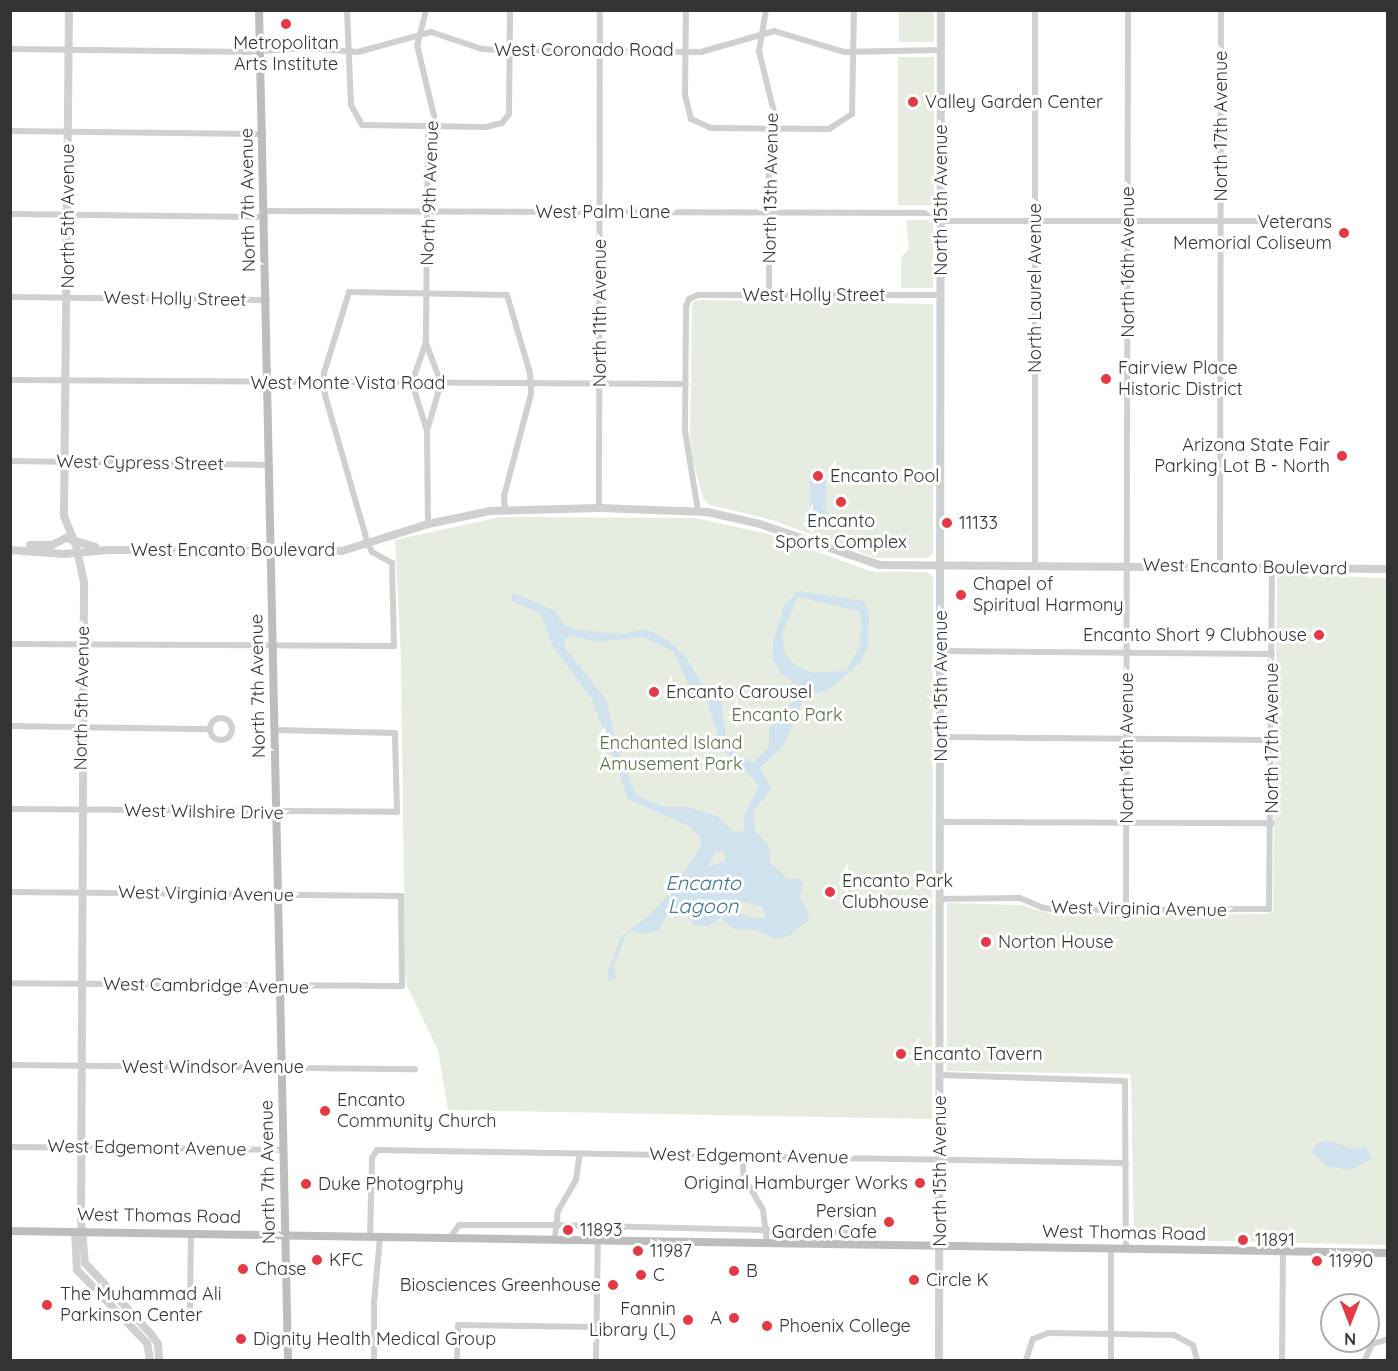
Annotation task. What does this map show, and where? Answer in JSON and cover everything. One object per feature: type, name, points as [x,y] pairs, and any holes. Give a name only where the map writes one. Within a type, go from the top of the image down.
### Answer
[{"type":"main road","name":"North 7th Avenue","points":[[259,10],[288,1360]]},
{"type":"main road","name":"West Thomas Road","points":[[10,1231],[1388,1253]]},
{"type":"street","name":"North 5th Avenue","points":[[69,10],[69,215],[64,521],[74,541],[84,584],[80,810],[81,1066],[77,1270],[149,1346],[150,1360]]},
{"type":"street","points":[[347,10],[351,105],[357,120],[371,126],[494,128],[502,123],[509,114],[511,101],[510,10]]},
{"type":"street","name":"North 9th Avenue","points":[[412,383],[426,342],[430,127],[433,107],[418,58],[419,33],[426,10]]},
{"type":"street","name":"North 11th Avenue","points":[[598,508],[600,10]]},
{"type":"street","points":[[686,10],[685,95],[691,119],[711,128],[829,129],[844,122],[852,114],[854,10]]},
{"type":"street","name":"North 13th Avenue","points":[[766,10],[759,51],[771,93],[769,296]]},
{"type":"street","name":"North 15th Avenue","points":[[939,1360],[941,10]]},
{"type":"street","name":"North Laurel Avenue","points":[[1035,10],[1035,564]]},
{"type":"street","name":"North 16th Avenue","points":[[1126,910],[1128,10]]},
{"type":"street","name":"North 17th Avenue","points":[[1220,566],[1221,10]]},
{"type":"street","name":"West Coronado Road","points":[[10,49],[348,51],[374,48],[419,33],[431,32],[482,49],[599,48],[686,51],[720,48],[763,31]]},
{"type":"street","points":[[763,31],[774,31],[832,51],[941,50]]},
{"type":"street","points":[[10,131],[263,134]]},
{"type":"street","name":"West Palm Lane","points":[[10,214],[599,212],[770,213],[1035,221],[1268,221]]},
{"type":"street","points":[[10,644],[390,648],[394,645],[392,562],[370,551],[324,383],[349,292],[426,291],[507,295],[531,383],[504,496],[505,510]]},
{"type":"street","name":"West Holly Street","points":[[686,384],[689,299],[698,295],[940,295]]},
{"type":"street","name":"West Holly Street","points":[[10,297],[267,300]]},
{"type":"street","name":"North 9th Avenue","points":[[426,342],[441,383]]},
{"type":"street","name":"West Monte Vista Road","points":[[10,380],[686,384]]},
{"type":"street","points":[[412,383],[427,431],[428,525]]},
{"type":"street","points":[[427,431],[441,383]]},
{"type":"street","points":[[686,384],[687,455],[698,511]]},
{"type":"street","name":"West Cypress Street","points":[[10,461],[270,465]]},
{"type":"street","name":"West Encanto Boulevard","points":[[10,550],[75,552],[109,550],[342,551],[428,525],[505,510],[598,508],[698,511],[760,524],[873,564],[1388,569]]},
{"type":"street","name":"West Encanto Boulevard","points":[[10,545],[49,545],[66,538],[109,550]]},
{"type":"street","points":[[81,570],[84,558],[92,551]]},
{"type":"street","name":"North 17th Avenue","points":[[1269,909],[1272,823],[1272,567]]},
{"type":"street","points":[[941,651],[1272,654]]},
{"type":"street","points":[[10,726],[209,729]]},
{"type":"street","name":"West Wilshire Drive","points":[[10,809],[278,813],[397,812],[395,733],[276,729]]},
{"type":"street","points":[[940,736],[1272,740]]},
{"type":"street","points":[[940,822],[1272,823]]},
{"type":"street","name":"West Virginia Avenue","points":[[10,892],[401,897],[402,986]]},
{"type":"street","name":"West Virginia Avenue","points":[[939,899],[1020,898],[1051,909],[1269,909]]},
{"type":"street","name":"West Cambridge Avenue","points":[[10,983],[402,986]]},
{"type":"street","name":"West Windsor Avenue","points":[[10,1065],[415,1069]]},
{"type":"street","points":[[940,1075],[1125,1081],[1126,1249]]},
{"type":"street","name":"West Edgemont Avenue","points":[[10,1147],[284,1150]]},
{"type":"street","name":"West Edgemont Avenue","points":[[370,1237],[373,1152],[580,1153],[1126,1163]]},
{"type":"street","points":[[555,1238],[555,1225],[562,1200],[576,1180],[580,1153]]},
{"type":"street","points":[[742,1156],[744,1177],[762,1210],[767,1242]]},
{"type":"street","name":"West Thomas Road","points":[[450,1238],[459,1226],[555,1225],[852,1232],[860,1245]]},
{"type":"street","name":"North 5th Avenue","points":[[79,1232],[85,1263],[158,1344],[159,1360]]},
{"type":"street","points":[[190,1310],[191,1233]]},
{"type":"street","points":[[374,1360],[374,1303],[381,1237]]},
{"type":"street","points":[[596,1360],[598,1239]]},
{"type":"street","points":[[1111,1249],[1111,1360]]},
{"type":"street","points":[[1282,1360],[1283,1251]]},
{"type":"street","points":[[133,1329],[139,1322]]},
{"type":"street","points":[[457,1360],[458,1325],[596,1327]]},
{"type":"street","points":[[1026,1360],[1028,1346],[1035,1337],[1049,1333],[1174,1335],[1188,1340],[1195,1349],[1197,1360]]},
{"type":"street","points":[[1365,1360],[1372,1344],[1388,1339]]},
{"type":"green space","points":[[899,11],[934,11],[934,42],[899,42]]},
{"type":"green space","points":[[898,57],[934,57],[934,205],[898,205]]},
{"type":"green space","points":[[906,220],[933,220],[933,288],[901,288],[901,257],[909,249]]},
{"type":"green space","points":[[699,300],[933,304],[933,553],[927,558],[876,558],[772,520],[710,505],[703,498],[691,454],[690,431],[692,308],[693,302]]},
{"type":"green space","points":[[500,517],[695,518],[768,534],[873,572],[927,572],[933,577],[932,1119],[448,1110],[438,1050],[407,986],[405,971],[401,659],[395,540]]},
{"type":"green space","points":[[1281,574],[1387,578],[1387,1245],[1134,1239],[1131,1074],[947,1071],[947,903],[1021,905],[1054,915],[1266,914],[1273,910],[1277,579]]},
{"type":"water","points":[[810,472],[826,472],[826,514],[810,514]]},
{"type":"water","name":"Encanto Lagoon","points":[[799,591],[864,601],[869,615],[868,646],[861,662],[827,691],[806,694],[783,746],[760,768],[772,789],[754,810],[755,831],[769,846],[771,863],[788,879],[800,879],[804,884],[799,897],[809,913],[808,921],[787,937],[775,939],[756,930],[733,929],[721,917],[709,926],[696,926],[683,913],[671,908],[658,931],[642,934],[632,931],[626,935],[614,965],[616,978],[609,981],[608,970],[621,936],[648,917],[669,894],[700,848],[701,838],[687,825],[628,799],[592,699],[552,645],[540,613],[512,601],[511,592],[555,611],[564,625],[577,630],[622,634],[646,629],[669,641],[686,657],[701,683],[720,694],[726,738],[737,754],[753,763],[769,747],[769,731],[774,717],[800,696],[799,687],[782,674],[772,658],[773,642],[785,604]],"holes":[[[798,597],[859,611],[862,626],[859,647],[846,671],[812,673],[796,666],[785,654],[782,634]],[[570,636],[599,642],[642,637],[673,651],[688,684],[706,699],[723,749],[759,785],[744,816],[744,832],[732,831],[718,816],[686,807],[663,807],[636,795],[616,745],[607,701],[565,648],[564,640]],[[724,850],[725,861],[708,867],[714,854]],[[743,901],[762,907],[766,916],[760,919],[742,915],[739,910]]]},
{"type":"water","points":[[1327,1140],[1354,1149],[1366,1147],[1372,1159],[1349,1170],[1327,1166],[1312,1152],[1316,1144]]},
{"type":"place","name":"Metropolitan Arts Institute","points":[[286,24]]},
{"type":"place","name":"Valley Garden Center","points":[[913,102]]},
{"type":"place","name":"Veterans Memorial Coliseum","points":[[1344,233]]},
{"type":"place","name":"Fairview Place Historic District","points":[[1106,379]]},
{"type":"place","name":"Arizona State Fair Parking Lot B - North","points":[[1342,456]]},
{"type":"place","name":"Encanto Pool","points":[[818,476]]},
{"type":"place","name":"Encanto Sports Complex","points":[[841,502]]},
{"type":"place","name":"11133","points":[[947,523]]},
{"type":"place","name":"Chapel of Spiritual Harmony","points":[[961,595]]},
{"type":"place","name":"Encanto Short 9 Clubhouse","points":[[1319,635]]},
{"type":"place","name":"Encanto Carousel","points":[[654,692]]},
{"type":"place","name":"Encanto Park Clubhouse","points":[[830,892]]},
{"type":"place","name":"Norton House","points":[[986,942]]},
{"type":"place","name":"Encanto Tavern","points":[[901,1054]]},
{"type":"place","name":"Encanto Community Church","points":[[325,1111]]},
{"type":"place","name":"Original Hamburger Works","points":[[920,1183]]},
{"type":"place","name":"Duke Photogrphy","points":[[306,1184]]},
{"type":"place","name":"Persian Garden Cafe","points":[[889,1222]]},
{"type":"place","name":"11893","points":[[568,1230]]},
{"type":"place","name":"11891","points":[[1243,1240]]},
{"type":"place","name":"11987","points":[[638,1251]]},
{"type":"place","name":"KFC","points":[[317,1260]]},
{"type":"place","name":"11990","points":[[1317,1261]]},
{"type":"place","name":"Chase","points":[[243,1269]]},
{"type":"place","name":"B","points":[[734,1271]]},
{"type":"place","name":"C","points":[[641,1275]]},
{"type":"place","name":"Circle K","points":[[914,1280]]},
{"type":"place","name":"Biosciences Greenhouse","points":[[613,1285]]},
{"type":"place","name":"The Muhammad Ali Parkinson Center","points":[[47,1305]]},
{"type":"place","name":"A","points":[[734,1318]]},
{"type":"place","name":"Fannin Library (L)","points":[[688,1320]]},
{"type":"place","name":"Phoenix College","points":[[767,1326]]},
{"type":"place","name":"Dignity Health Medical Group","points":[[241,1339]]},
{"type":"park label","name":"Encanto Park","points":[[787,715]]},
{"type":"park label","name":"Enchanted Island Amusement Park","points":[[671,754]]}]
